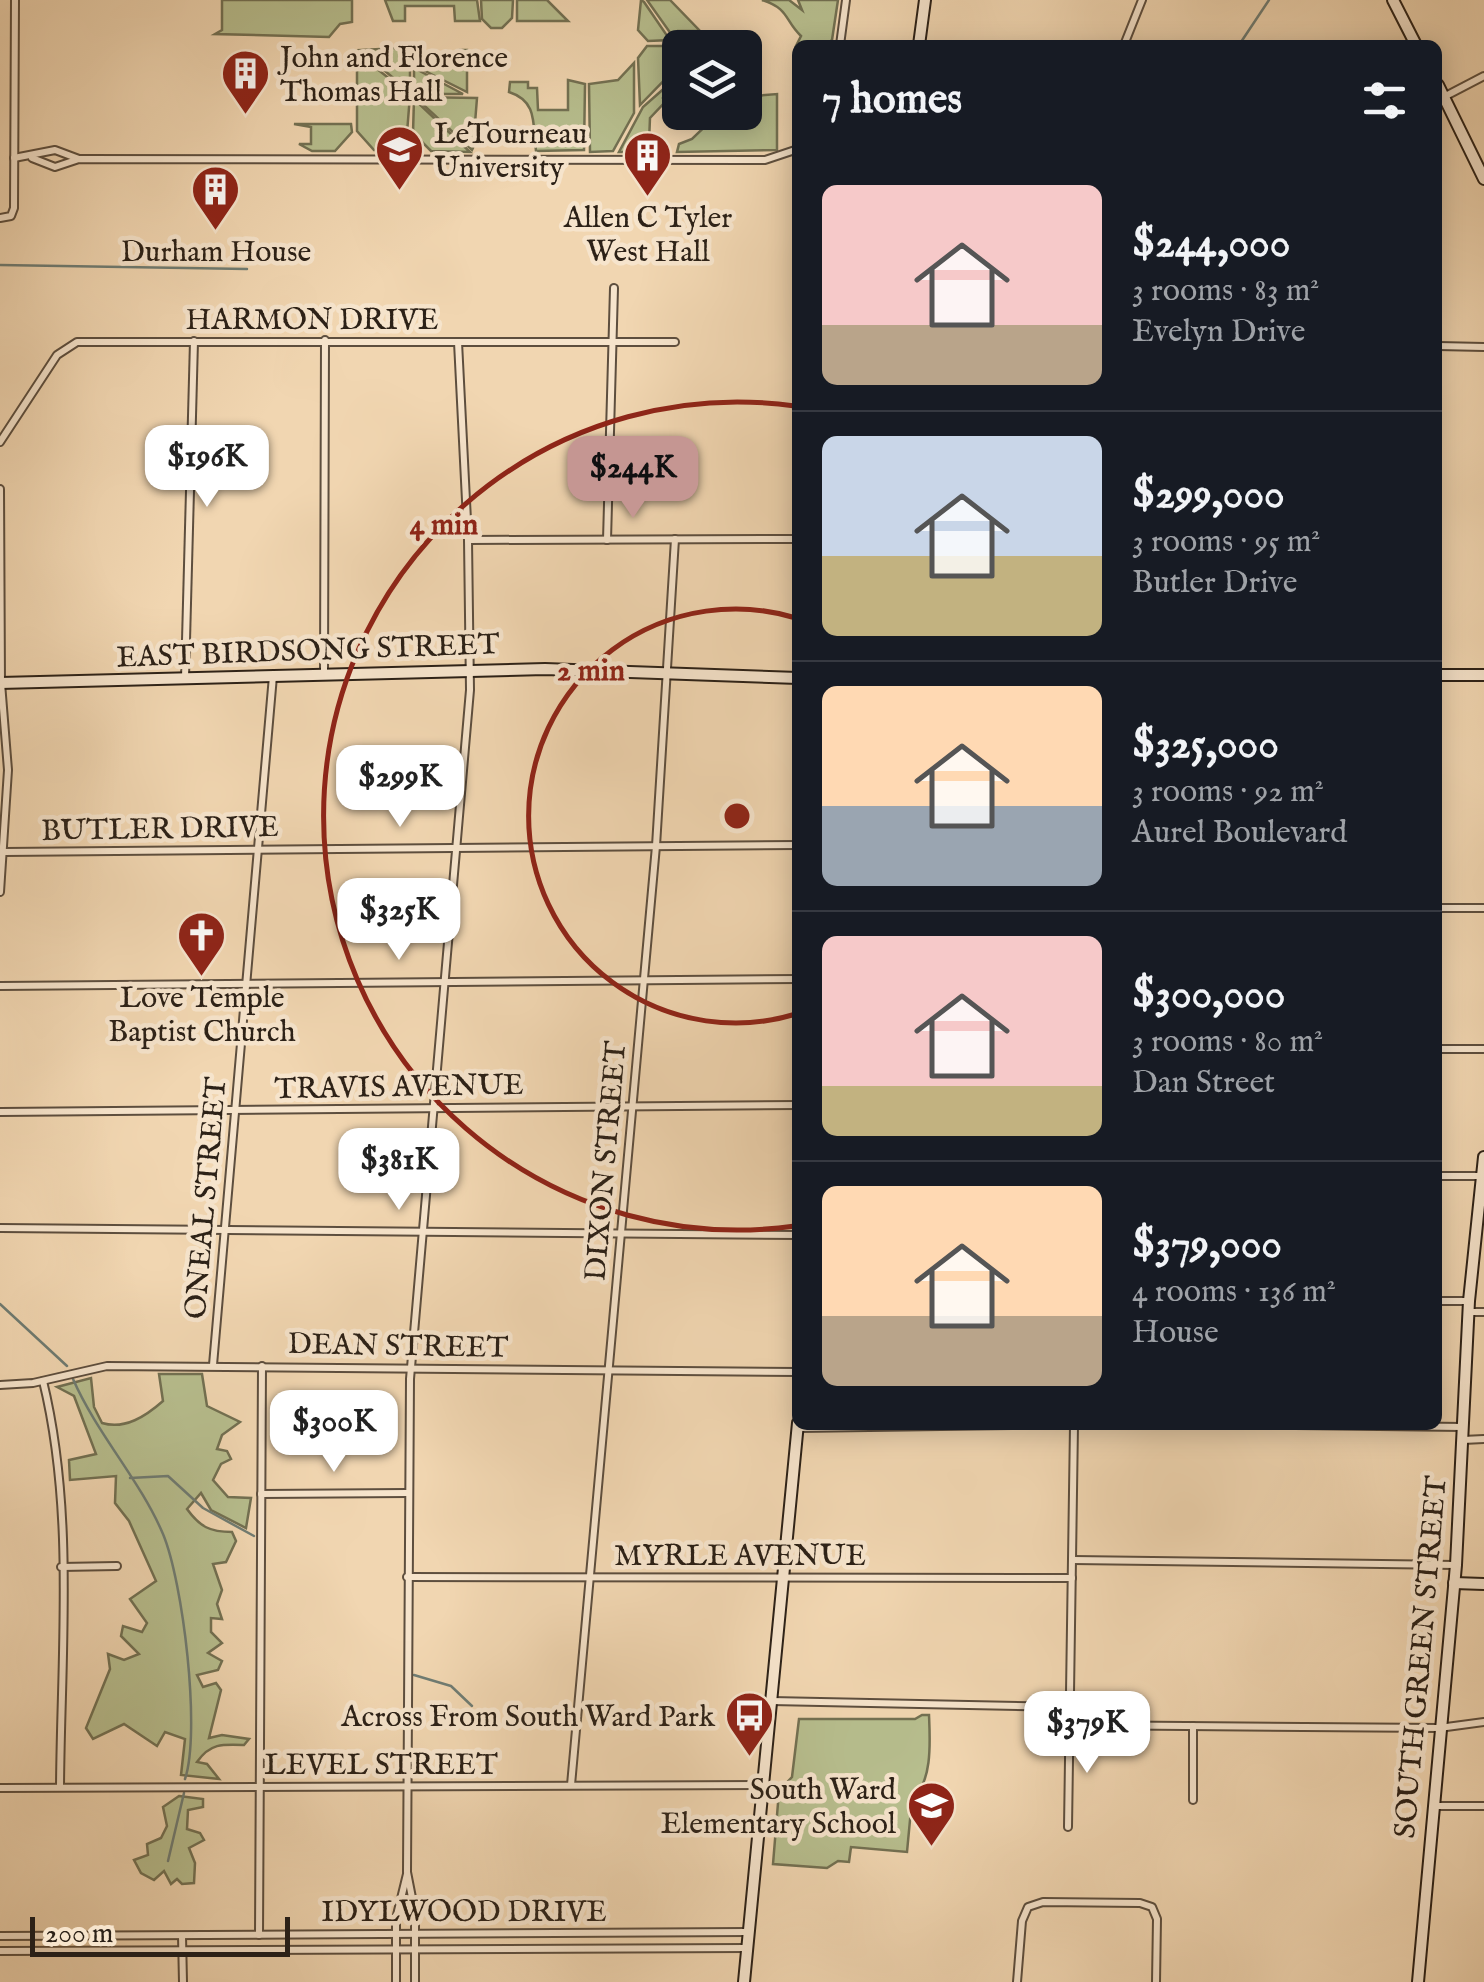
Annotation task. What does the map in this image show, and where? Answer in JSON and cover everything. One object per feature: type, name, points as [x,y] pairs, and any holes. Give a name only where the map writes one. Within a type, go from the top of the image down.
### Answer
[{"type":"street","points":[[0,218],[13,213],[15,0]]},
{"type":"street","points":[[841,40],[846,0]]},
{"type":"street","points":[[920,40],[925,0]]},
{"type":"street","points":[[1126,40],[1142,0]]},
{"type":"street","points":[[1393,0],[1413,40]]},
{"type":"street","points":[[1442,97],[1484,76]]},
{"type":"street","points":[[1442,102],[1484,178]]},
{"type":"street","points":[[14,158],[32,158],[55,150],[79,159]]},
{"type":"street","points":[[32,158],[55,167],[79,159],[766,160],[792,151]]},
{"type":"street","points":[[607,540],[614,288]]},
{"type":"street","points":[[324,675],[325,340]]},
{"type":"street","name":"HARMON DRIVE","points":[[0,442],[57,355],[70,344],[325,340],[675,342]]},
{"type":"street","points":[[185,678],[194,341]]},
{"type":"street","points":[[415,1982],[415,1934],[407,1872],[410,1367],[436,1108],[470,670],[458,342]]},
{"type":"street","points":[[1442,346],[1484,346]]},
{"type":"street","points":[[0,489],[4,852],[0,892]]},
{"type":"street","points":[[468,540],[792,539]]},
{"type":"street","name":"DIXON STREET","points":[[571,1785],[656,846],[676,540]]},
{"type":"street","name":"EAST BIRDSONG STREET","points":[[0,684],[470,670],[792,678]]},
{"type":"street","points":[[1442,676],[1484,674]]},
{"type":"street","name":"ONEAL STREET","points":[[212,1365],[273,676]]},
{"type":"street","name":"BUTLER DRIVE","points":[[4,852],[792,844]]},
{"type":"street","points":[[1442,908],[1484,908]]},
{"type":"street","points":[[0,986],[792,978]]},
{"type":"street","points":[[1442,1049],[1484,1049]]},
{"type":"street","name":"TRAVIS AVENUE","points":[[0,1112],[792,1105]]},
{"type":"street","name":"SOUTH GREEN STREET","points":[[1418,1982],[1456,1565],[1469,1307],[1484,1157]]},
{"type":"street","points":[[1442,1176],[1482,1176]]},
{"type":"street","points":[[0,1228],[792,1235]]},
{"type":"street","points":[[1442,1302],[1484,1312]]},
{"type":"street","name":"DEAN STREET","points":[[0,1385],[43,1381],[95,1367],[212,1365],[792,1372]]},
{"type":"street","points":[[259,1935],[262,1366]]},
{"type":"street","points":[[43,1381],[58,1452],[60,1788]]},
{"type":"street","points":[[1442,1427],[1464,1427]]},
{"type":"street","points":[[744,1982],[797,1430]]},
{"type":"street","points":[[1068,1827],[1074,1430]]},
{"type":"street","points":[[1464,1440],[1484,1440]]},
{"type":"street","points":[[261,1494],[408,1493]]},
{"type":"street","points":[[1073,1560],[1456,1565]]},
{"type":"street","points":[[61,1567],[117,1566]]},
{"type":"street","name":"MYRLE AVENUE","points":[[407,1577],[1072,1578]]},
{"type":"street","points":[[1454,1583],[1484,1584]]},
{"type":"street","points":[[771,1701],[1069,1707]]},
{"type":"street","points":[[1070,1725],[1440,1728],[1484,1722]]},
{"type":"street","points":[[1193,1726],[1194,1800]]},
{"type":"street","name":"LEVEL STREET","points":[[0,1788],[763,1785]]},
{"type":"street","points":[[1432,1806],[1484,1806]]},
{"type":"street","points":[[396,1982],[395,1934],[407,1872]]},
{"type":"street","points":[[1018,1982],[1024,1913],[1043,1902],[1152,1907],[1157,1919],[1156,1982]]},
{"type":"street","name":"IDYLWOOD DRIVE","points":[[0,1936],[749,1932]]},
{"type":"street","points":[[182,1936],[183,1982]]},
{"type":"street","name":"IDYLWOOD DRIVE","points":[[0,1950],[747,1948]]},
{"type":"green space","points":[[222,0],[352,0],[352,22],[340,24],[329,37],[215,34],[222,30]]},
{"type":"green space","points":[[385,0],[477,0],[480,21],[455,21],[454,6],[405,6],[405,21],[393,21]]},
{"type":"green space","points":[[481,0],[513,0],[512,18],[502,28],[491,28],[482,19]]},
{"type":"green space","points":[[517,0],[547,0],[568,21],[517,21]]},
{"type":"green space","points":[[641,0],[663,30],[662,40],[648,41],[638,30]]},
{"type":"green space","points":[[647,0],[670,0],[699,30],[668,30]]},
{"type":"green space","points":[[762,0],[789,0],[802,10],[798,0],[838,0],[832,40],[799,40],[801,36],[771,3]]},
{"type":"green space","points":[[647,46],[662,46],[662,82],[640,105],[638,58]]},
{"type":"green space","points":[[398,48],[410,71],[410,92],[360,50]]},
{"type":"green space","points":[[460,50],[467,50],[467,92],[413,65],[413,60],[460,59]]},
{"type":"green space","points":[[357,53],[410,95],[407,133],[391,151],[374,150],[357,131]]},
{"type":"green space","points":[[634,63],[634,113],[613,151],[590,152],[589,84],[618,80]]},
{"type":"green space","points":[[414,68],[463,94],[414,94]]},
{"type":"green space","points":[[568,80],[585,84],[584,150],[536,151],[532,114],[525,101],[509,92],[510,82],[528,82],[528,88],[537,88],[538,110],[568,110]]},
{"type":"green space","points":[[662,90],[662,105],[650,118],[649,142],[660,143],[657,152],[619,152],[643,107]]},
{"type":"green space","points":[[777,94],[777,150],[677,152],[679,144],[701,130],[762,130],[762,95]]},
{"type":"green space","points":[[415,97],[477,98],[472,150]]},
{"type":"green space","points":[[414,99],[470,152],[431,151],[413,133]]},
{"type":"green space","points":[[294,124],[351,124],[352,132],[335,151],[312,151],[299,144],[311,144],[311,127]]},
{"type":"green space","points":[[159,1374],[202,1374],[207,1406],[240,1422],[222,1435],[217,1449],[227,1451],[231,1459],[221,1464],[213,1480],[228,1497],[251,1498],[246,1528],[211,1510],[201,1493],[187,1509],[206,1527],[232,1532],[236,1541],[226,1562],[213,1564],[222,1590],[217,1604],[222,1619],[211,1618],[211,1632],[222,1643],[208,1653],[222,1661],[218,1670],[197,1675],[203,1687],[216,1683],[221,1690],[209,1738],[222,1735],[249,1739],[244,1745],[212,1748],[197,1762],[207,1764],[219,1779],[181,1775],[185,1739],[165,1732],[157,1746],[124,1724],[93,1739],[86,1728],[110,1669],[108,1654],[124,1660],[139,1654],[121,1636],[123,1626],[142,1632],[147,1623],[130,1599],[156,1581],[129,1521],[115,1503],[116,1476],[70,1480],[69,1460],[96,1454],[74,1396],[57,1387],[91,1378],[94,1407],[102,1423],[119,1425],[142,1416],[163,1401]]},
{"type":"green space","points":[[929,1715],[929,1760],[924,1782],[912,1799],[907,1852],[851,1847],[849,1862],[838,1861],[827,1868],[773,1864],[779,1791],[792,1777],[799,1719],[915,1719]]},
{"type":"green space","points":[[179,1796],[203,1799],[203,1807],[188,1810],[187,1829],[200,1833],[204,1840],[189,1848],[195,1863],[194,1883],[182,1884],[177,1879],[171,1884],[164,1871],[154,1880],[141,1873],[134,1860],[148,1855],[147,1844],[161,1838],[167,1826],[163,1807]]},
{"type":"waterway","points":[[1242,40],[1269,0]]},
{"type":"waterway","points":[[0,265],[247,269]]},
{"type":"waterway","points":[[0,1304],[67,1366]]},
{"type":"waterway","points":[[73,1379],[154,1514],[170,1556],[188,1656],[191,1727],[185,1779]]},
{"type":"waterway","points":[[130,1478],[168,1476],[203,1508],[254,1536]]},
{"type":"waterway","points":[[414,1675],[451,1686],[472,1706]]},
{"type":"waterway","points":[[168,1861],[184,1793]]},
{"type":"place","name":"John and Florence Thomas Hall","points":[[245,116]]},
{"type":"place","name":"LeTourneau University","points":[[399,192]]},
{"type":"place","name":"Allen C Tyler West Hall","points":[[648,198]]},
{"type":"place","name":"Durham House","points":[[216,232]]},
{"type":"place","name":"Love Temple Baptist Church","points":[[202,978]]},
{"type":"place","name":"Across From South Ward Park","points":[[750,1758]]},
{"type":"place","name":"South Ward Elementary School","points":[[931,1848]]}]
